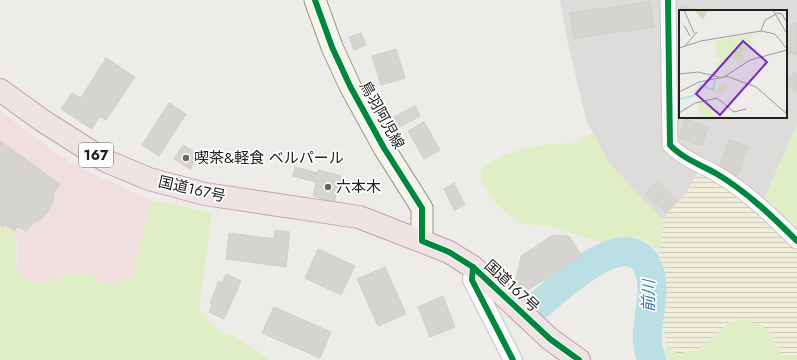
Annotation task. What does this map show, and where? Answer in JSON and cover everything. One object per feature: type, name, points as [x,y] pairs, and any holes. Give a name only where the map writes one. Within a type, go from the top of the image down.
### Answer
[{"type":"highway","name":"国道167号","points":[[0,90],[43,121],[106,161],[149,179],[215,196],[359,217],[448,252],[473,267],[550,339],[579,360]]},
{"type":"main road","name":"鳥羽阿児線","points":[[315,0],[332,47],[350,86],[384,148],[422,208],[422,241]]},
{"type":"street","points":[[668,0],[670,145],[676,152],[716,174],[746,193],[797,241]]},
{"type":"street","points":[[473,267],[472,280],[513,360]]},
{"type":"shaded area","points":[[560,0],[797,0],[797,124],[759,211],[699,171],[685,195],[662,220],[609,163],[586,120],[567,39]]},
{"type":"shaded area","points":[[0,111],[55,152],[80,168],[151,200],[134,273],[118,284],[108,286],[87,275],[77,272],[41,282],[26,281],[20,277],[17,268],[18,233],[0,227]]},
{"type":"shaded area","points":[[699,171],[733,190],[797,246],[797,355],[781,356],[772,335],[730,322],[698,349],[678,354],[666,344],[662,320],[663,286],[658,251],[663,234],[662,220],[685,195]]},
{"type":"green space","points":[[797,124],[797,237],[759,211]]},
{"type":"green space","points":[[593,133],[609,163],[662,220],[663,234],[658,251],[638,236],[606,244],[551,227],[518,223],[495,202],[481,182],[482,168],[490,162],[507,154],[536,146],[572,143]]},
{"type":"green space","points":[[151,200],[212,213],[199,310],[219,331],[230,334],[271,360],[0,360],[0,227],[18,233],[16,257],[17,269],[22,278],[27,281],[41,282],[70,274],[84,273],[100,282],[112,284],[122,281],[134,273]]},
{"type":"green space","points":[[743,319],[766,328],[781,356],[797,355],[797,360],[669,360],[666,355],[666,344],[678,354],[698,349],[730,322]]},
{"type":"building","points":[[650,2],[654,27],[574,38],[570,13]]},
{"type":"building","points":[[682,6],[699,10],[681,10]]},
{"type":"building","points":[[792,23],[797,24],[797,55],[787,52],[787,40]]},
{"type":"building","points":[[361,33],[366,45],[354,50],[349,37]]},
{"type":"building","points":[[396,49],[405,78],[381,85],[372,56]]},
{"type":"building","points":[[106,58],[135,77],[106,120],[100,116],[92,129],[61,109],[72,93],[81,98]]},
{"type":"building","points":[[794,72],[797,76],[796,92],[790,86],[787,88],[787,79]]},
{"type":"building","points":[[169,103],[186,114],[159,156],[142,145]]},
{"type":"building","points":[[415,106],[420,116],[398,128],[392,118]]},
{"type":"building","points":[[685,119],[708,127],[702,146],[679,138]]},
{"type":"building","points":[[424,122],[440,150],[424,159],[408,131]]},
{"type":"building","points":[[729,140],[748,147],[738,175],[719,167]]},
{"type":"building","points":[[0,141],[60,184],[53,194],[53,202],[48,212],[41,219],[34,222],[26,231],[18,226],[14,231],[5,224],[3,227],[0,224]]},
{"type":"building","points":[[183,145],[199,155],[190,169],[174,159]]},
{"type":"building","points":[[295,167],[318,173],[319,170],[341,176],[334,202],[313,196],[316,182],[293,176]]},
{"type":"building","points":[[657,181],[677,201],[666,213],[645,194]]},
{"type":"building","points":[[454,183],[465,205],[454,210],[444,189]]},
{"type":"building","points":[[275,230],[290,232],[286,267],[226,259],[229,233],[274,239]]},
{"type":"building","points":[[553,235],[569,236],[582,256],[526,291],[514,289],[521,256]]},
{"type":"building","points":[[318,249],[355,266],[341,295],[305,278]]},
{"type":"building","points":[[385,267],[406,314],[378,326],[357,279]]},
{"type":"building","points":[[226,274],[241,281],[224,319],[209,312],[212,304],[210,303],[219,281],[222,283]]},
{"type":"building","points":[[443,296],[455,327],[430,337],[418,307]]},
{"type":"building","points":[[274,307],[331,332],[320,358],[262,333]]},
{"type":"waterway","name":"前川","points":[[540,304],[561,286],[591,264],[607,256],[622,252],[635,253],[645,262],[651,281],[652,297],[647,333],[649,351],[652,360]]},
{"type":"cycle path","points":[[315,0],[332,47],[350,86],[384,148],[422,208],[422,241],[449,252],[473,267],[550,339],[579,360]]},
{"type":"cycle path","points":[[668,0],[670,145],[686,158],[717,174],[739,189],[769,214],[797,241]]},
{"type":"cycle path","points":[[473,267],[472,280],[513,360]]},
{"type":"place","name":"喫茶&軽食 ベルパール","points":[[186,158]]},
{"type":"place","name":"六本木","points":[[328,187]]}]
